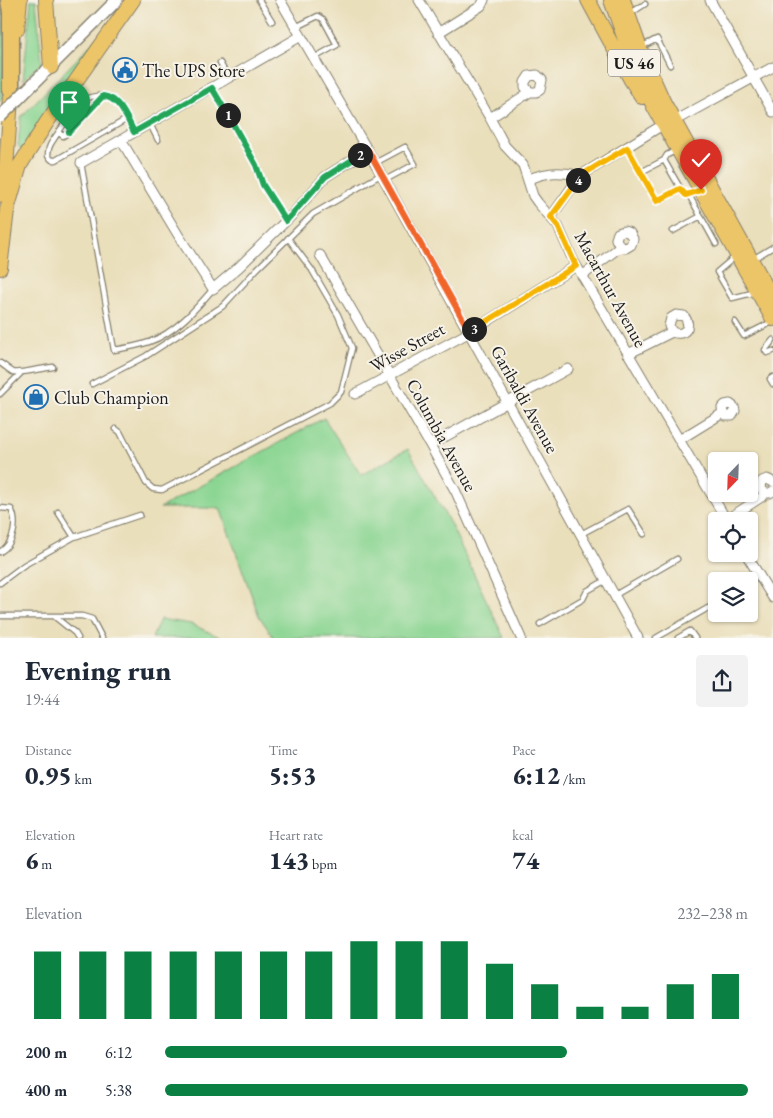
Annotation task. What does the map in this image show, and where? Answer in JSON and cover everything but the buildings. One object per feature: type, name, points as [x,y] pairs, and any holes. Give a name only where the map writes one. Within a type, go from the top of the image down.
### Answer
[{"type":"highway","points":[[9,0],[11,12],[11,90]]},
{"type":"highway","points":[[0,254],[11,90],[20,0]]},
{"type":"highway","points":[[46,0],[47,70]]},
{"type":"highway","points":[[0,268],[7,210],[20,165],[47,122],[133,0]]},
{"type":"highway","points":[[588,0],[631,80],[669,123]]},
{"type":"highway","name":"US 46","points":[[611,0],[635,65],[773,299]]},
{"type":"highway","name":"US 46","points":[[622,0],[695,193],[737,255],[766,286],[773,320]]},
{"type":"street","points":[[0,117],[117,0]]},
{"type":"street","name":"Garibaldi Avenue","points":[[281,0],[376,163],[638,638]]},
{"type":"street","name":"Macarthur Avenue","points":[[419,0],[505,146],[523,165],[533,196],[558,226],[576,266],[721,512]]},
{"type":"street","points":[[438,33],[482,6],[484,0]]},
{"type":"street","points":[[710,0],[773,112]]},
{"type":"street","points":[[81,163],[301,36]]},
{"type":"street","points":[[551,217],[580,176],[669,123],[773,66]]},
{"type":"street","points":[[490,118],[530,92]]},
{"type":"street","points":[[121,140],[213,289],[239,267],[286,221],[325,177],[368,150]]},
{"type":"street","points":[[528,180],[546,172],[565,172],[580,176]]},
{"type":"street","points":[[582,276],[620,247]]},
{"type":"street","name":"Columbia Avenue","points":[[320,255],[430,445],[467,513],[521,638]]},
{"type":"street","name":"Wisse Street","points":[[355,394],[470,332],[576,266]]},
{"type":"street","points":[[628,354],[672,332]]},
{"type":"street","points":[[430,445],[568,369]]},
{"type":"street","points":[[679,440],[723,413]]},
{"type":"street","points":[[769,492],[761,489],[762,482],[767,479],[773,482]]},
{"type":"street","points":[[738,512],[769,492]]},
{"type":"street","points":[[753,562],[769,582],[773,598]]},
{"type":"lane","points":[[259,0],[272,22]]},
{"type":"lane","points":[[627,15],[645,4]]},
{"type":"lane","points":[[296,28],[318,16],[323,19],[337,45],[314,58]]},
{"type":"lane","points":[[639,48],[657,39],[670,65]]},
{"type":"lane","points":[[220,63],[229,78]]},
{"type":"lane","points":[[212,88],[253,158],[263,185],[286,221]]},
{"type":"lane","points":[[59,133],[63,136],[69,132],[102,96]]},
{"type":"lane","points":[[127,119],[71,152],[52,160],[48,156],[48,150],[52,141],[81,102],[90,98],[109,96],[115,100],[127,119],[134,132]]},
{"type":"lane","points":[[150,123],[158,140]]},
{"type":"lane","points":[[92,384],[146,356],[222,306],[317,211],[383,177],[414,164],[405,147],[376,163]]},
{"type":"lane","points":[[627,148],[657,201],[680,189]]},
{"type":"lane","points":[[641,172],[664,160],[667,155],[678,149]]},
{"type":"lane","points":[[664,160],[683,193],[695,193],[701,216],[716,244]]},
{"type":"lane","points":[[81,163],[114,350],[158,338],[184,320],[213,289]]},
{"type":"lane","points":[[673,231],[701,216]]},
{"type":"lane","points":[[116,430],[120,432],[146,483],[153,489],[162,490],[330,403],[341,392],[352,348],[338,316],[312,270],[288,238]]},
{"type":"lane","points":[[751,260],[773,247]]},
{"type":"lane","points":[[737,255],[717,272],[732,298],[766,286]]},
{"type":"lane","points":[[735,322],[744,336],[773,320]]},
{"type":"lane","points":[[773,340],[765,350],[767,353],[773,351]]},
{"type":"lane","points":[[0,362],[13,372],[21,373]]},
{"type":"lane","points":[[0,394],[21,373],[32,369],[53,368]]},
{"type":"lane","points":[[773,377],[770,379],[773,384]]},
{"type":"lane","points":[[0,508],[11,509],[15,517],[11,524],[6,549],[0,552]]},
{"type":"lane","points":[[581,534],[628,510],[644,534]]},
{"type":"lane","points":[[58,512],[74,537]]},
{"type":"lane","points":[[0,583],[24,565],[74,537],[140,515]]},
{"type":"lane","points":[[615,595],[677,559]]},
{"type":"lane","points":[[540,624],[583,599],[587,591],[606,580]]},
{"type":"lane","points":[[656,638],[708,608]]},
{"type":"lane","points":[[0,616],[82,616],[92,619],[102,638]]},
{"type":"lane","points":[[55,617],[75,633],[78,638]]},
{"type":"lane","points":[[678,638],[690,631],[695,638]]},
{"type":"green space","points":[[0,0],[2,0],[5,35],[3,99],[0,102]]},
{"type":"green space","points":[[31,0],[36,0],[42,63],[23,80]]},
{"type":"green space","points":[[104,31],[22,151],[18,145],[21,117]]},
{"type":"green space","points":[[324,418],[361,475],[408,449],[451,525],[504,638],[274,638],[259,616],[220,508],[160,508]]},
{"type":"green space","points":[[160,619],[191,624],[222,638],[152,638]]},
{"type":"place","name":"The UPS Store","points":[[125,70]]},
{"type":"place","name":"Club Champion","points":[[36,397]]},
{"type":"route","points":[[69,132],[102,96],[109,96],[115,100],[134,132],[212,88],[256,165],[263,185],[286,221],[325,177],[368,150],[470,332],[576,266],[558,226],[551,217],[580,176],[627,148],[657,201],[680,189],[686,195],[701,190]]}]
